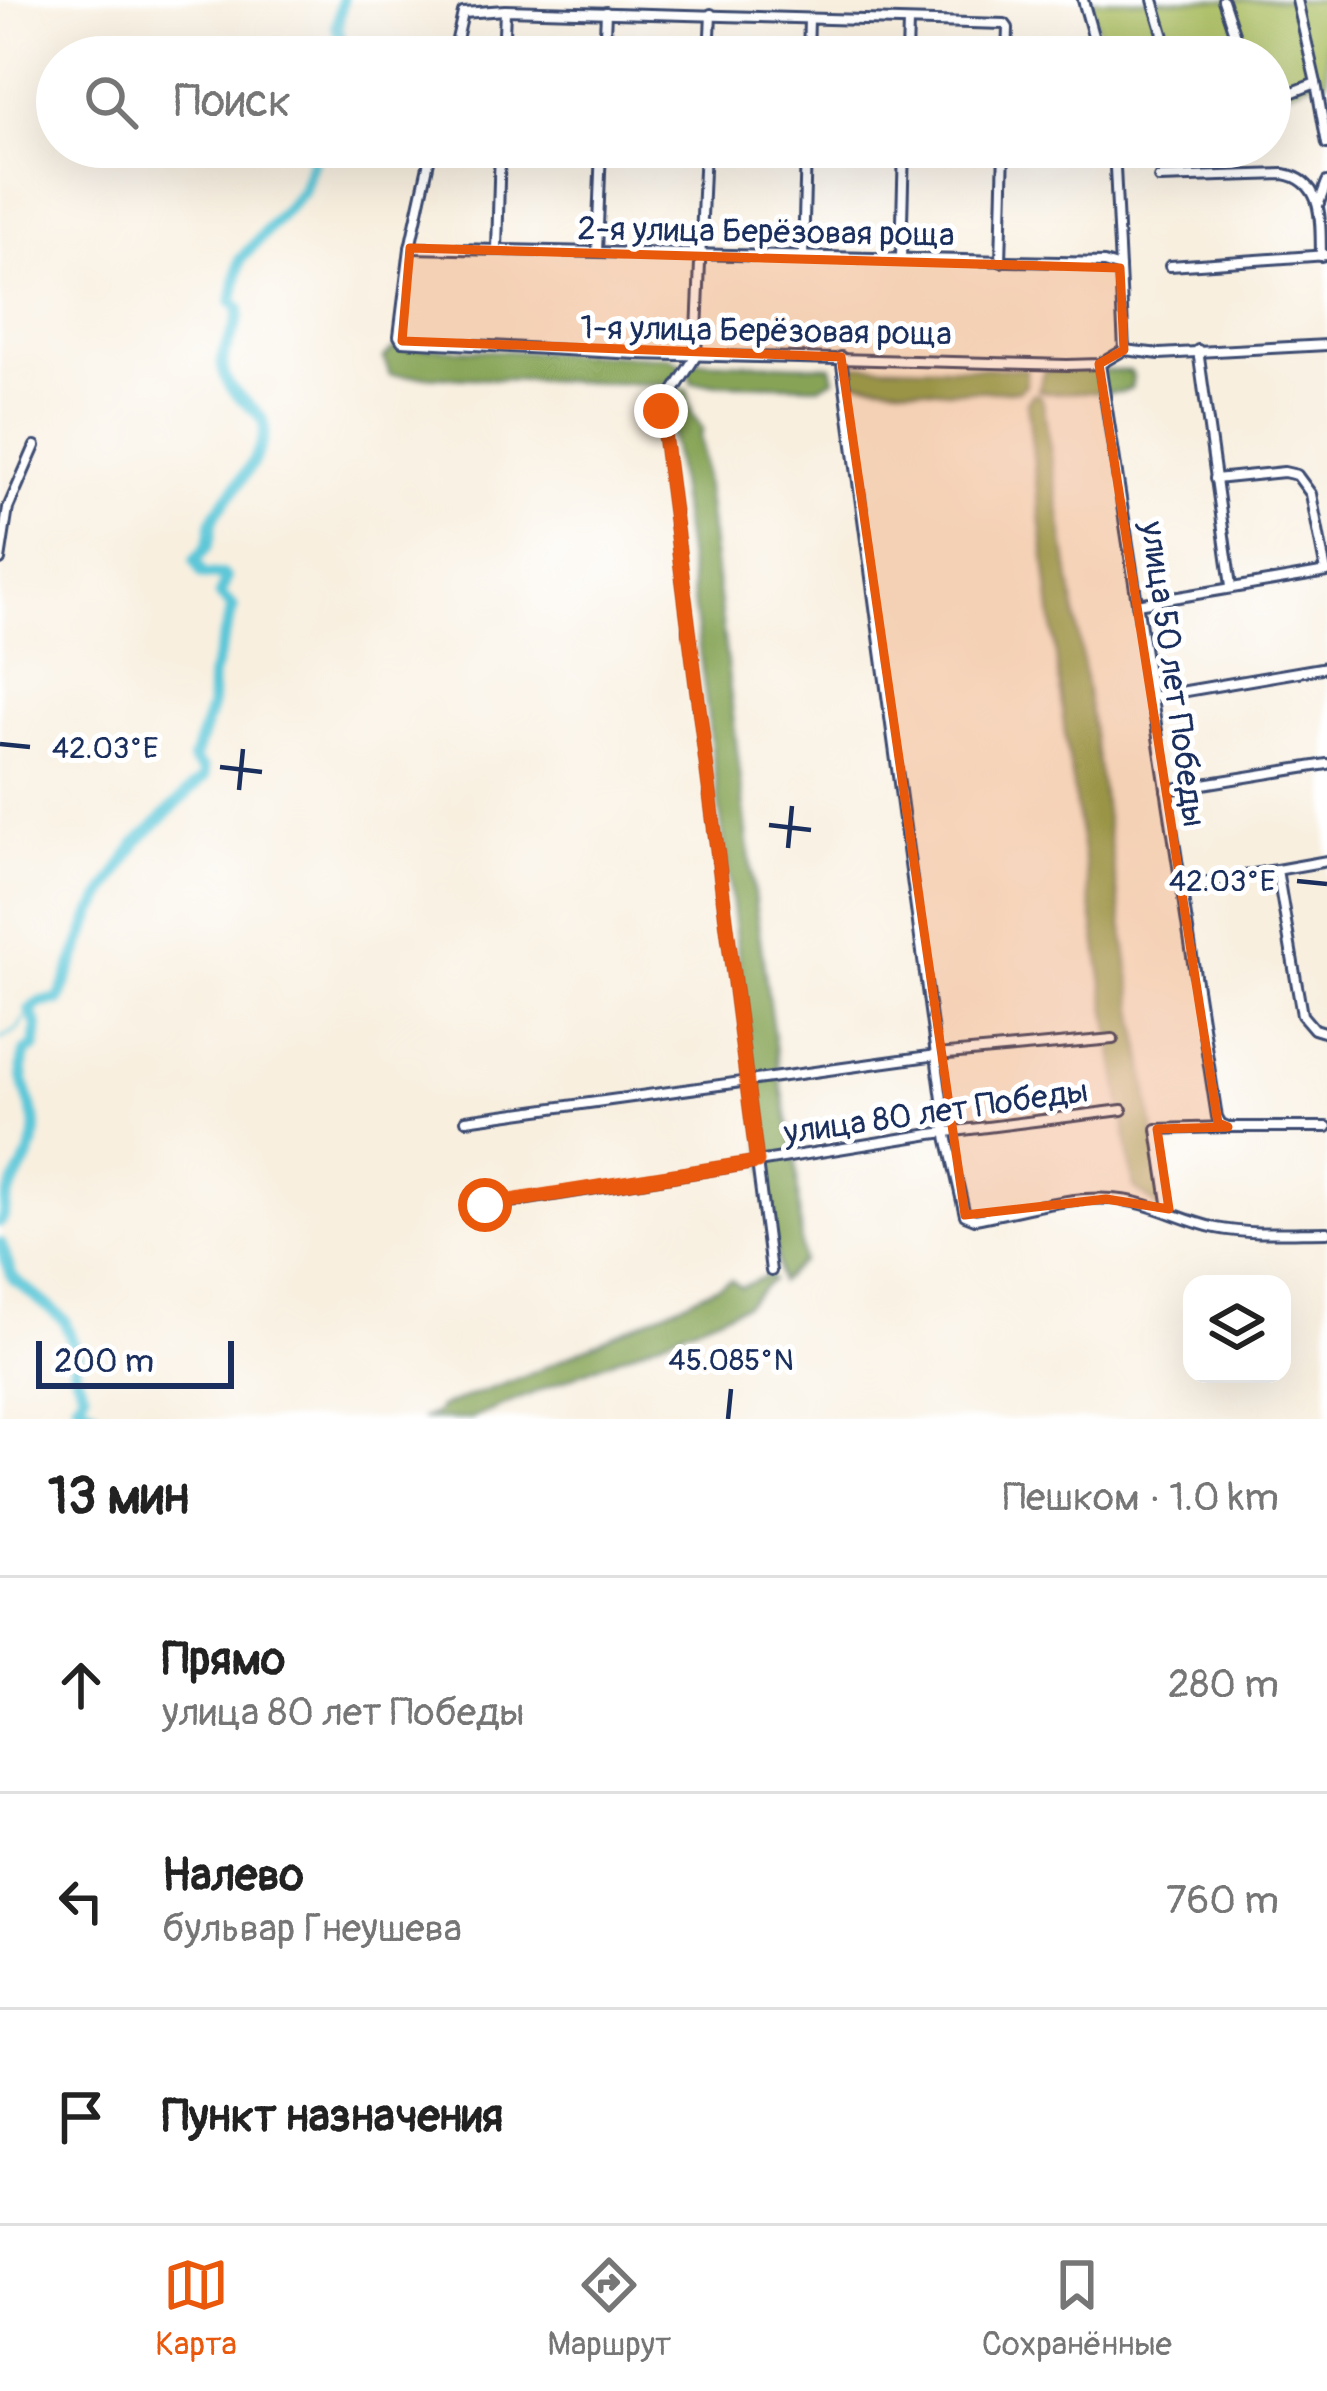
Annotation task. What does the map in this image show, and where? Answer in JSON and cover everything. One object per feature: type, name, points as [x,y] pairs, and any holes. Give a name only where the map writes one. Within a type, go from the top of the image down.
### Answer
[{"type":"street","points":[[1083,0],[1093,36]]},
{"type":"street","points":[[1153,0],[1164,36]]},
{"type":"street","points":[[1223,0],[1235,36]]},
{"type":"street","points":[[1297,0],[1327,144]]},
{"type":"street","points":[[504,36],[505,10]]},
{"type":"street","points":[[458,36],[463,13],[505,10],[908,22],[1008,28],[1008,36]]},
{"type":"street","points":[[605,36],[606,12]]},
{"type":"street","points":[[710,36],[711,14]]},
{"type":"street","points":[[809,19],[809,36]]},
{"type":"street","points":[[908,22],[908,36]]},
{"type":"street","points":[[1291,92],[1316,82]]},
{"type":"street","points":[[410,248],[427,168]]},
{"type":"street","points":[[497,249],[499,168]]},
{"type":"street","points":[[597,252],[600,168]]},
{"type":"street","points":[[704,168],[696,356],[661,411],[771,1271]]},
{"type":"street","points":[[802,256],[805,168]]},
{"type":"street","points":[[901,258],[903,168]]},
{"type":"street","points":[[1001,262],[1003,168]]},
{"type":"street","points":[[1115,168],[1124,350]]},
{"type":"street","points":[[1159,178],[1292,175],[1306,183],[1319,204]]},
{"type":"street","points":[[1170,266],[1324,256],[1319,204],[1327,182]]},
{"type":"street","name":"2-я улица Берёзовая роща","points":[[410,248],[1104,263],[1120,268]]},
{"type":"street","name":"1-я улица Берёзовая роща","points":[[410,248],[402,341],[696,356],[1100,364]]},
{"type":"street","points":[[1124,350],[1133,354],[1327,346]]},
{"type":"street","points":[[1100,364],[1124,350]]},
{"type":"street","points":[[1198,350],[1231,586]]},
{"type":"street","points":[[841,357],[960,1205],[969,1218],[1106,1198],[1133,1201],[1156,1211],[1169,1209],[1219,1228],[1327,1232]]},
{"type":"street","name":"улица 50 лет Победы","points":[[1100,364],[1217,1117],[1228,1127]]},
{"type":"street","points":[[0,560],[8,508],[35,446]]},
{"type":"street","points":[[1137,604],[1326,572],[1312,494],[1297,475],[1284,472],[1215,479]]},
{"type":"street","points":[[1151,697],[1327,667]]},
{"type":"street","points":[[1166,790],[1327,764]]},
{"type":"street","points":[[1181,887],[1327,861]]},
{"type":"street","points":[[1277,870],[1302,1015],[1314,1029],[1327,1033]]},
{"type":"street","points":[[466,1120],[937,1054],[1113,1039]]},
{"type":"street","name":"улица 80 лет Победы","points":[[472,1208],[947,1132],[1122,1110]]},
{"type":"street","points":[[1169,1209],[1157,1129],[1327,1127]]},
{"type":"highlighted area","points":[[410,248],[1120,268],[1124,350],[1099,364],[1218,1123],[1228,1127],[1157,1129],[1169,1209],[1106,1199],[965,1215],[841,357],[402,341]]},
{"type":"green space","points":[[1090,0],[1327,0],[1327,81],[1320,78],[1291,90],[1291,36],[1100,36]]},
{"type":"green space","points":[[395,347],[669,357],[682,364],[680,373],[666,385],[390,375],[384,358]]},
{"type":"green space","points":[[694,361],[831,366],[834,379],[820,386],[692,383],[688,370]]},
{"type":"green space","points":[[847,367],[1026,369],[1026,385],[1019,391],[947,391],[852,381]]},
{"type":"green space","points":[[1045,370],[1130,371],[1133,376],[1131,388],[1121,392],[1049,393],[1038,390]]},
{"type":"green space","points":[[677,388],[687,390],[692,414],[703,429],[700,436],[756,911],[796,1162],[802,1261],[780,1282],[671,428]]},
{"type":"green space","points":[[1033,394],[1043,402],[1168,1202],[1158,1207],[1134,1188],[1065,735],[1027,402]]},
{"type":"green space","points":[[769,1275],[772,1280],[745,1305],[471,1419],[421,1419],[440,1407],[524,1377],[731,1280],[741,1287]]},
{"type":"waterway","points":[[339,36],[342,0]]},
{"type":"waterway","points":[[0,1222],[34,1137],[22,1068],[25,1052],[35,1047],[37,1026],[30,1010],[41,1002],[59,1000],[93,912],[137,842],[204,777],[193,761],[211,708],[212,676],[233,607],[220,595],[223,575],[203,574],[195,560],[207,546],[215,514],[256,455],[264,431],[259,415],[230,387],[223,370],[238,316],[239,308],[232,302],[240,260],[302,192],[311,168]]},
{"type":"waterway","points":[[0,1039],[17,1030],[30,1010]]},
{"type":"waterway","points":[[0,1243],[13,1278],[64,1320],[84,1393],[77,1403],[94,1412],[93,1419]]},
{"type":"route","points":[[485,1205],[757,1162],[661,411]]}]
